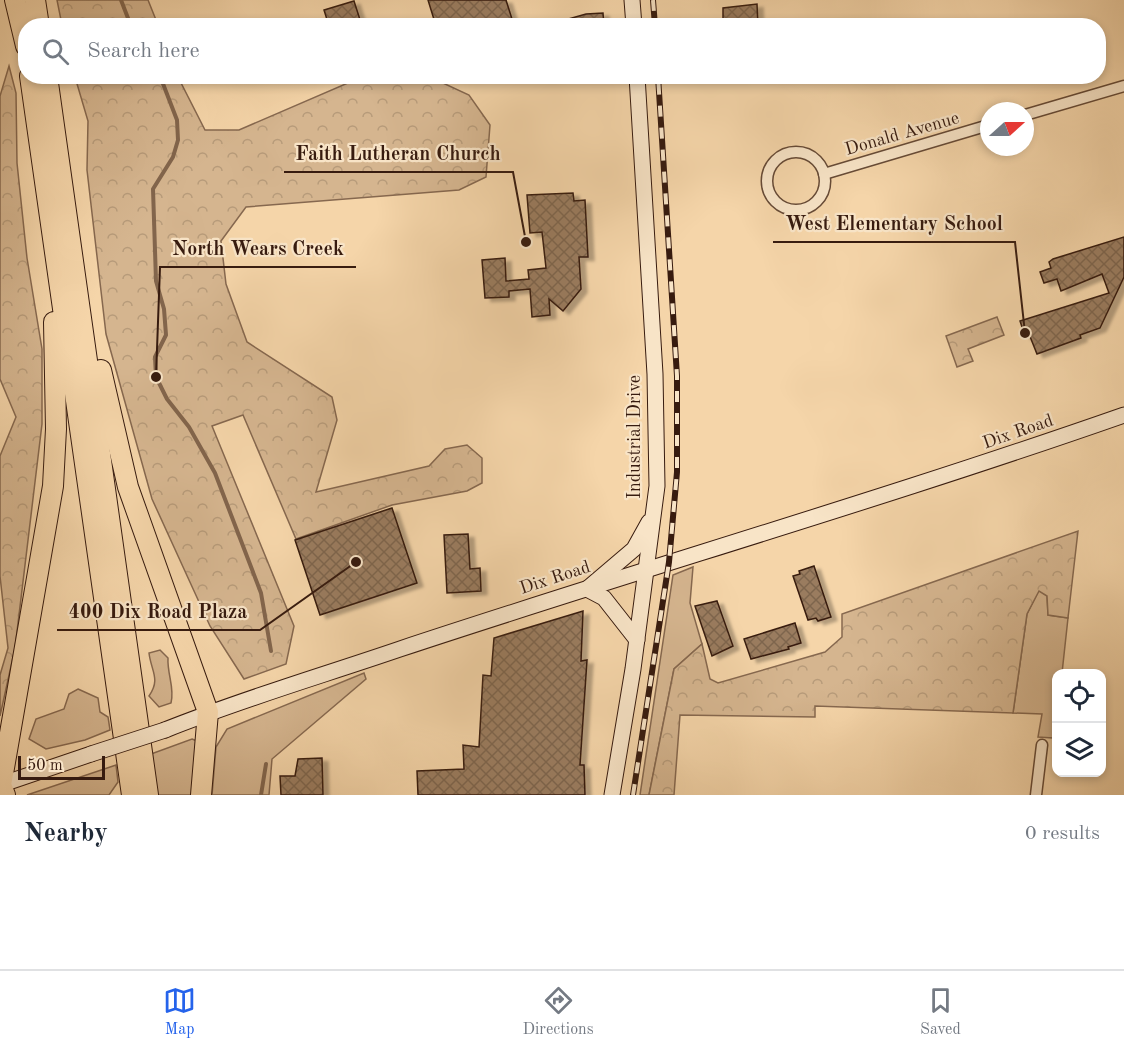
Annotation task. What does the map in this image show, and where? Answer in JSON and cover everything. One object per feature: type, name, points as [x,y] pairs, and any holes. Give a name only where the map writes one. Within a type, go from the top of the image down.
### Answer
[{"type":"highway","points":[[15,0],[19,18]]},
{"type":"highway","points":[[35,0],[38,18]]},
{"type":"highway","points":[[31,84],[52,217],[132,795]]},
{"type":"highway","points":[[48,84],[148,795]]},
{"type":"highway","points":[[5,795],[0,785],[53,486],[56,418],[52,217]]},
{"type":"highway","points":[[71,242],[128,487],[208,712],[201,795]]},
{"type":"main road","points":[[632,0],[633,18]]},
{"type":"main road","name":"Industrial Drive","points":[[612,795],[637,640],[657,486],[655,374],[637,84]]},
{"type":"main road","name":"Dix Road","points":[[0,785],[165,729],[208,712],[646,569],[955,474],[1124,415]]},
{"type":"main road","points":[[637,640],[604,598],[587,589],[634,549],[653,515]]},
{"type":"street","points":[[1034,112],[1124,86]]},
{"type":"street","name":"Donald Avenue","points":[[824,174],[980,129]]},
{"type":"street","points":[[798,152],[814,159],[824,174],[823,192],[818,200],[803,210],[794,211],[777,204],[767,189],[768,171],[773,163],[788,153],[798,152]]},
{"type":"street","points":[[1036,795],[1042,745]]},
{"type":"green space","points":[[57,0],[148,0],[155,18],[61,18]]},
{"type":"green space","points":[[9,66],[16,93],[17,163],[27,258],[42,349],[42,424],[15,648],[0,716],[0,675],[8,648],[0,576],[0,456],[16,417],[0,379],[0,96]]},
{"type":"green space","points":[[77,84],[182,84],[205,130],[239,130],[345,84],[445,84],[469,95],[490,125],[486,177],[459,190],[246,207],[221,241],[226,284],[247,342],[332,397],[337,420],[316,492],[429,466],[445,449],[467,445],[482,458],[482,483],[467,491],[392,505],[296,539],[243,415],[212,426],[294,626],[286,664],[244,679],[210,626],[152,499],[106,334],[87,170],[88,121]]},
{"type":"green space","points":[[997,317],[1004,335],[968,349],[973,361],[957,367],[946,336]]},
{"type":"green space","points":[[1078,531],[1068,618],[1048,615],[1047,596],[1039,591],[1027,614],[1013,713],[815,706],[815,717],[680,715],[674,795],[649,795],[674,669],[702,644],[710,679],[718,683],[825,652],[842,637],[842,614]]},
{"type":"green space","points":[[693,567],[690,603],[702,644],[674,669],[649,795],[640,795],[673,575]]},
{"type":"green space","points":[[1039,590],[1047,596],[1048,615],[1068,618],[1062,669],[1052,669],[1052,738],[1038,737],[1042,714],[1013,713],[1027,614]]},
{"type":"green space","points":[[160,650],[168,658],[172,692],[171,703],[159,707],[149,696],[155,680],[149,653]]},
{"type":"green space","points":[[364,673],[366,679],[272,759],[269,795],[212,795],[216,747],[227,729]]},
{"type":"green space","points":[[78,689],[98,698],[100,712],[108,717],[110,730],[85,740],[46,749],[29,739],[36,719],[64,709],[69,694]]},
{"type":"green space","points":[[192,739],[197,741],[194,795],[157,795],[151,754]]},
{"type":"green space","points":[[116,765],[118,782],[109,795],[27,795]]},
{"type":"building","points":[[428,0],[506,0],[512,18],[434,18]]},
{"type":"building","points":[[354,1],[359,18],[326,18],[324,10]]},
{"type":"building","points":[[757,4],[758,18],[723,18],[723,8]]},
{"type":"building","points":[[603,13],[603,18],[572,18]]},
{"type":"building","points":[[573,193],[574,201],[585,200],[588,257],[579,257],[581,289],[563,311],[549,299],[550,315],[532,317],[530,289],[509,291],[509,297],[485,298],[482,260],[505,258],[506,281],[529,279],[528,270],[546,268],[542,232],[530,233],[527,195]]},
{"type":"building","points":[[1124,237],[1124,277],[1100,328],[1080,335],[1081,338],[1037,354],[1029,334],[1025,336],[1020,321],[1109,293],[1102,274],[1061,291],[1057,279],[1044,283],[1040,272],[1051,268],[1049,262],[1053,259]]},
{"type":"building","points":[[392,508],[417,583],[320,615],[295,540]]},
{"type":"building","points":[[468,534],[470,569],[480,568],[481,591],[447,593],[444,535]]},
{"type":"building","points":[[814,566],[831,617],[818,621],[816,618],[808,620],[793,576],[800,574],[799,571]]},
{"type":"building","points":[[717,601],[733,646],[712,656],[695,606]]},
{"type":"building","points":[[583,611],[581,661],[587,660],[580,765],[584,765],[585,795],[418,795],[417,771],[464,769],[463,745],[479,747],[483,675],[491,676],[494,638]]},
{"type":"building","points":[[795,623],[801,643],[788,647],[789,649],[751,659],[744,639]]},
{"type":"building","points":[[322,758],[323,795],[281,795],[280,776],[295,776],[298,759]]},
{"type":"waterway","points":[[121,0],[128,18]]},
{"type":"waterway","points":[[163,84],[177,120],[178,140],[173,157],[153,189],[156,281],[164,309],[166,335],[155,357],[156,377],[167,399],[189,427],[215,473],[261,593],[271,651]]},
{"type":"waterway","points":[[261,795],[266,764]]},
{"type":"railway","points":[[653,0],[654,18]]},
{"type":"railway","points":[[633,795],[669,562],[677,472],[677,376],[659,84]]},
{"type":"place","name":"Faith Lutheran Church","points":[[526,242]]},
{"type":"place","name":"West Elementary School","points":[[1025,333]]},
{"type":"place","name":"North Wears Creek","points":[[156,377]]},
{"type":"place","name":"400 Dix Road Plaza","points":[[356,562]]}]
